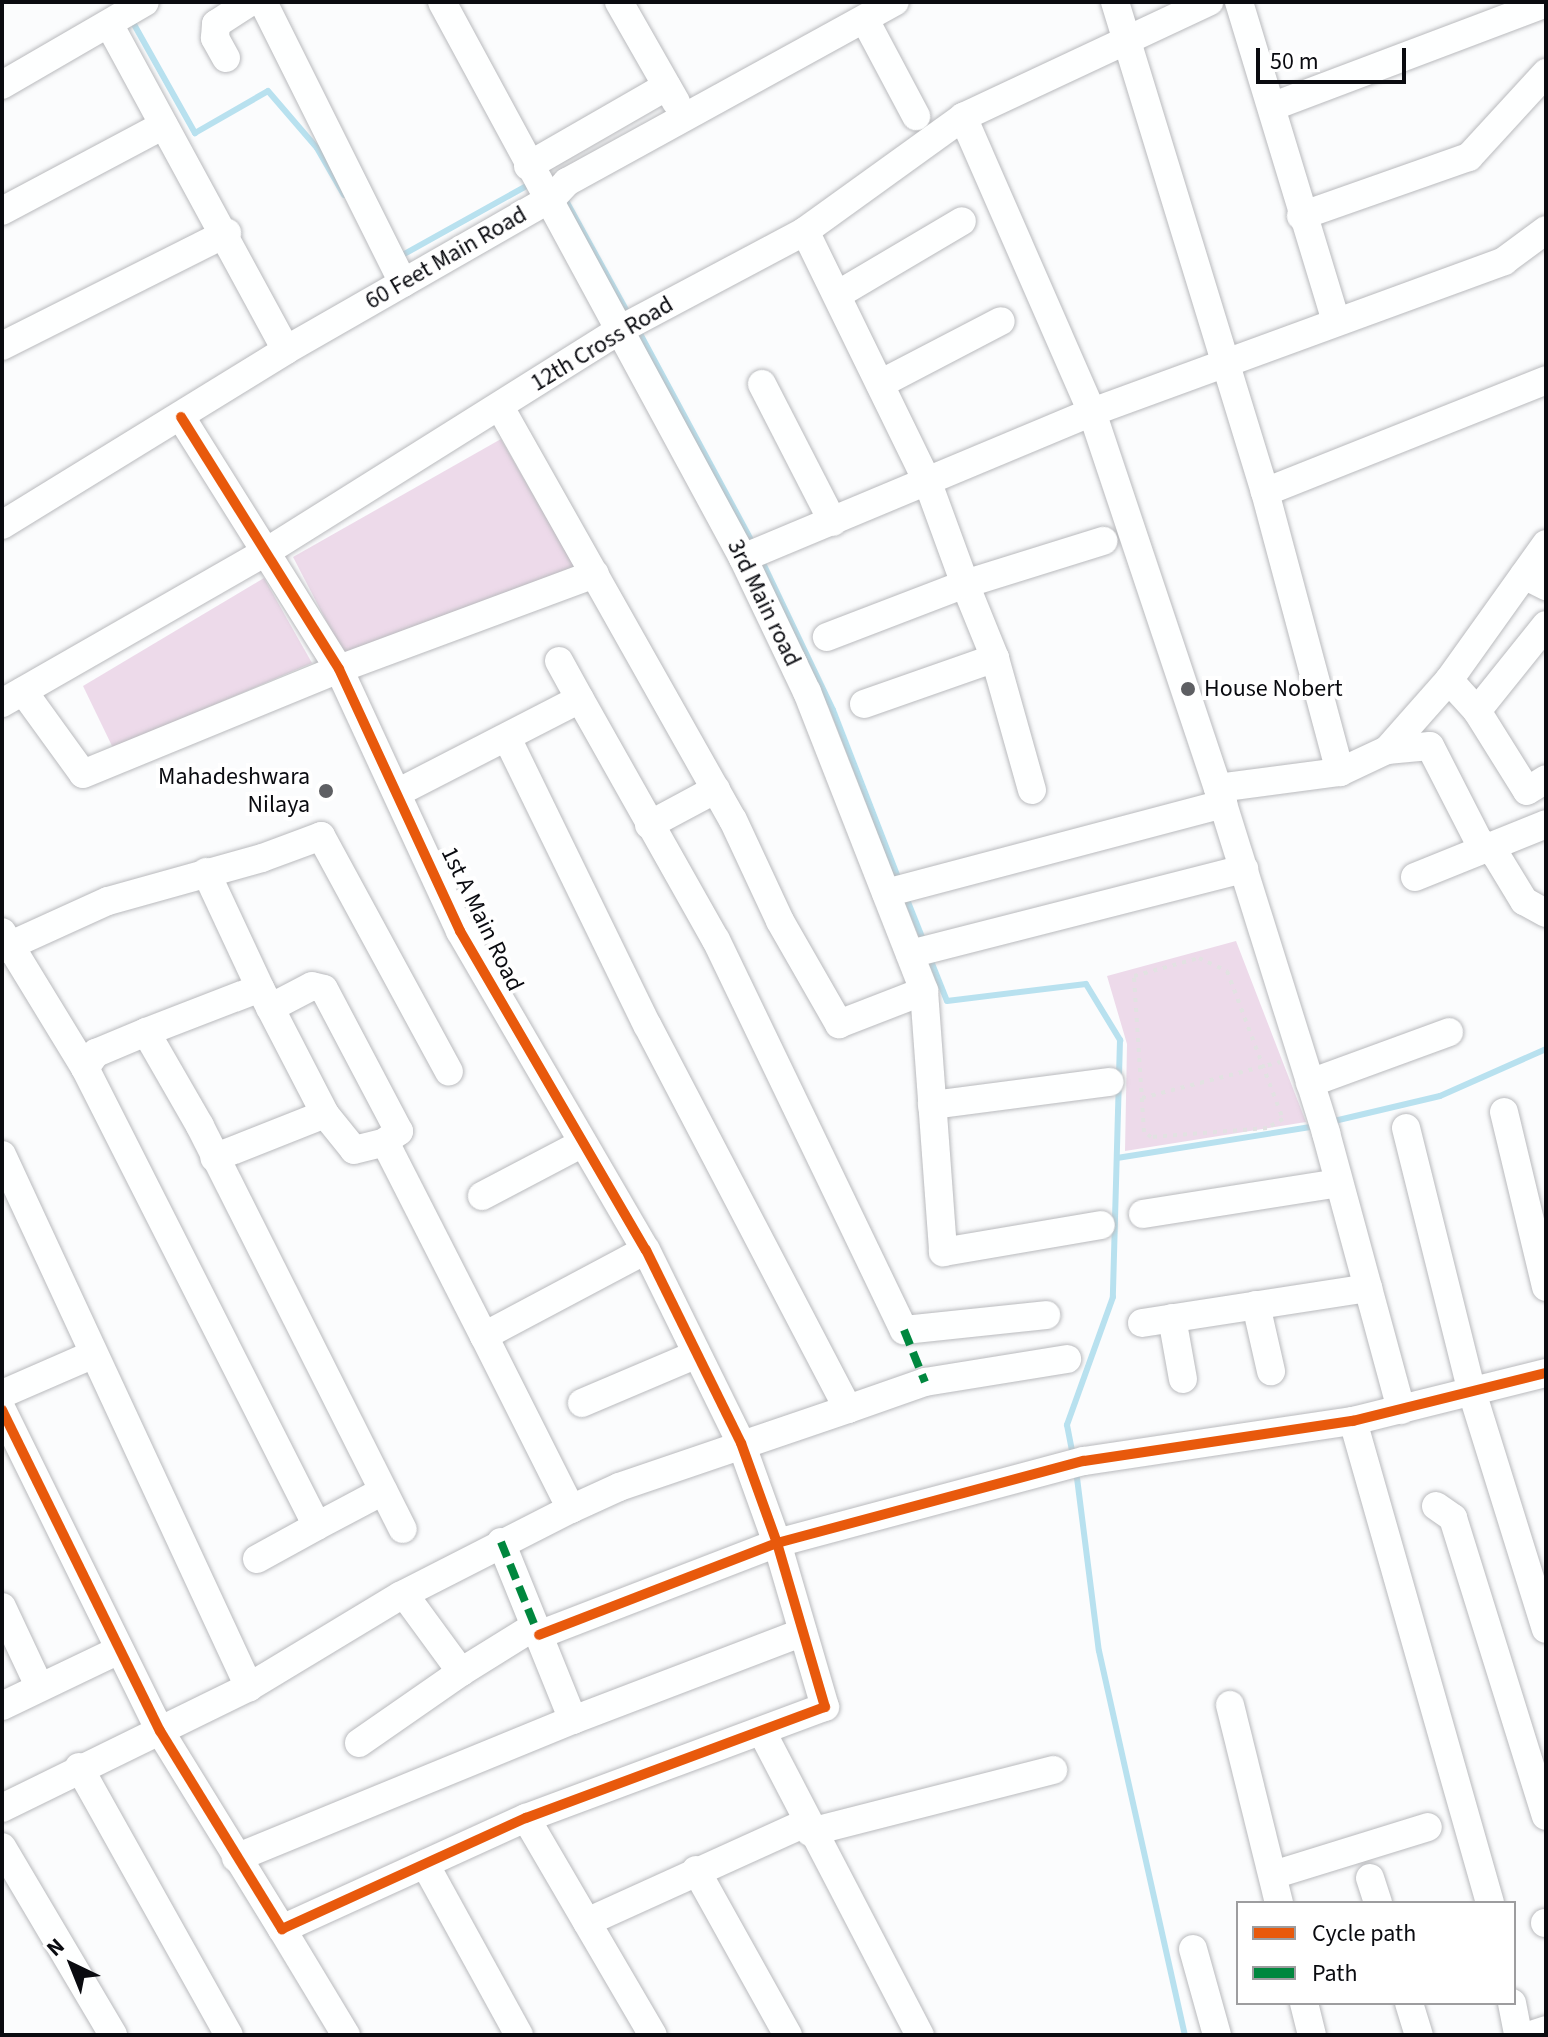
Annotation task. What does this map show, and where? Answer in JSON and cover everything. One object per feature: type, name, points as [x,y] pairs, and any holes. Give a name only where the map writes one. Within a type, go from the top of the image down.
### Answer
[{"type":"street","points":[[2,85],[145,2]]},
{"type":"street","points":[[226,58],[215,38],[216,24],[250,2]]},
{"type":"street","points":[[263,2],[396,268]]},
{"type":"street","name":"3rd Main road","points":[[442,2],[545,185],[621,329],[753,555],[924,991],[943,1252],[1101,1225]]},
{"type":"street","name":"60 Feet Main Road","points":[[2,525],[286,350],[396,268],[545,185],[895,2]]},
{"type":"street","points":[[1115,2],[1265,492],[1340,772]]},
{"type":"street","name":"12th Cross Road","points":[[12,697],[269,550],[621,329],[805,231],[963,117],[1127,36],[1209,2]]},
{"type":"street","points":[[1239,2],[1274,106],[1301,216],[1336,322]]},
{"type":"street","points":[[1274,106],[1546,3]]},
{"type":"street","points":[[625,4],[684,115]]},
{"type":"street","points":[[865,20],[916,116]]},
{"type":"street","points":[[109,24],[227,233],[286,350]]},
{"type":"street","points":[[1301,216],[1469,157],[1546,73]]},
{"type":"street","points":[[545,185],[667,86]]},
{"type":"street","points":[[963,117],[1092,412],[1221,796],[1323,1124],[1401,1410]]},
{"type":"street","points":[[2,211],[164,125]]},
{"type":"street","points":[[837,295],[962,221]]},
{"type":"street","points":[[753,555],[1092,412],[1504,261],[1546,230]]},
{"type":"street","points":[[805,231],[928,483],[995,658],[1032,790]]},
{"type":"street","points":[[2,346],[227,233]]},
{"type":"street","points":[[880,384],[1001,321]]},
{"type":"street","points":[[1265,492],[1546,380]]},
{"type":"street","points":[[762,384],[833,522]]},
{"type":"street","points":[[500,407],[716,789],[780,921],[839,1024],[924,991]]},
{"type":"street","name":"1st A Main Road","points":[[181,417],[269,550],[339,669],[399,792],[460,931],[581,1144],[646,1250],[695,1355],[741,1443],[777,1543],[825,1707],[762,1732]]},
{"type":"street","points":[[827,637],[965,584],[1103,541]]},
{"type":"street","points":[[1387,750],[1535,581],[1546,544]]},
{"type":"street","points":[[12,697],[83,774],[339,669],[595,574]]},
{"type":"street","points":[[1477,711],[1546,625]]},
{"type":"street","points":[[864,704],[995,658]]},
{"type":"street","points":[[559,661],[716,940],[904,1330],[1046,1315]]},
{"type":"street","points":[[1449,680],[1477,711],[1527,791],[1546,779]]},
{"type":"street","points":[[399,792],[580,699]]},
{"type":"street","points":[[507,738],[647,1025],[848,1409]]},
{"type":"street","points":[[886,893],[1221,796],[1340,772],[1387,750],[1430,746],[1478,840],[1524,901],[1546,913]]},
{"type":"street","points":[[649,825],[716,789]]},
{"type":"street","points":[[1415,877],[1546,824]]},
{"type":"street","points":[[317,1526],[85,1068],[4,942],[108,901],[321,836],[449,1072]]},
{"type":"street","points":[[910,954],[1244,869]]},
{"type":"street","points":[[85,1068],[96,1053],[146,1032],[265,998],[312,986],[324,989],[399,1131],[385,1142],[354,1150],[325,1114],[265,998],[206,872]]},
{"type":"street","points":[[146,1032],[214,1158],[403,1529]]},
{"type":"street","points":[[1306,1070],[1449,1032]]},
{"type":"street","points":[[932,1105],[1110,1082]]},
{"type":"street","points":[[1504,1112],[1546,1287]]},
{"type":"street","points":[[214,1158],[325,1114]]},
{"type":"street","points":[[1406,1128],[1472,1392],[1546,1629]]},
{"type":"street","points":[[385,1142],[571,1509]]},
{"type":"street","points":[[482,1196],[581,1144]]},
{"type":"street","points":[[2,1155],[249,1687]]},
{"type":"street","points":[[1143,1214],[1339,1183]]},
{"type":"street","points":[[484,1336],[646,1250]]},
{"type":"street","points":[[1142,1323],[1368,1288]]},
{"type":"street","points":[[1256,1305],[1271,1371]]},
{"type":"street","points":[[1172,1318],[1183,1379]]},
{"type":"street","points":[[2,1394],[94,1354]]},
{"type":"street","points":[[582,1403],[695,1355]]},
{"type":"street","points":[[2,1808],[79,1767],[249,1687],[404,1594],[571,1509],[741,1443],[925,1382],[1067,1359]]},
{"type":"street","points":[[359,1743],[461,1672],[537,1630],[777,1543],[1075,1464],[1353,1421],[1546,1373]]},
{"type":"street","points":[[2,1410],[160,1731],[346,2035]]},
{"type":"street","points":[[1353,1421],[1489,1901]]},
{"type":"street","points":[[257,1559],[383,1491]]},
{"type":"street","points":[[1436,1506],[1453,1518],[1546,1816]]},
{"type":"street","points":[[501,1542],[573,1720]]},
{"type":"street","points":[[404,1594],[461,1672]]},
{"type":"street","points":[[2,1607],[39,1686]]},
{"type":"street","points":[[236,1858],[573,1720],[803,1632]]},
{"type":"street","points":[[2,1706],[119,1650]]},
{"type":"street","points":[[1230,1705],[1279,1901]]},
{"type":"street","points":[[282,1929],[526,1818],[762,1732],[808,1827],[920,2035]]},
{"type":"street","points":[[79,1767],[229,2035]]},
{"type":"street","points":[[587,1922],[696,1870],[808,1827],[1053,1770]]},
{"type":"street","points":[[526,1818],[653,2035]]},
{"type":"street","points":[[1273,1875],[1428,1827]]},
{"type":"street","points":[[2,1847],[113,2035]]},
{"type":"street","points":[[425,1864],[519,2035]]},
{"type":"street","points":[[696,1870],[788,2035]]},
{"type":"street","points":[[1193,1949],[1217,2035]]},
{"type":"street","points":[[1304,2005],[1312,2035]]},
{"type":"street","points":[[1410,2005],[1419,2035]]},
{"type":"street","points":[[1512,2005],[1518,2035]]},
{"type":"street","points":[[1531,2035],[1546,2030]]},
{"type":"path","points":[[1199,958],[1227,971],[1265,1066],[1283,1119],[1267,1128],[1151,1137],[1144,1132],[1131,983],[1141,972],[1199,958]]},
{"type":"path","points":[[1142,1098],[1265,1066],[1306,1070]]},
{"type":"shaded area","points":[[501,439],[577,571],[345,657],[293,557]]},
{"type":"shaded area","points":[[264,578],[312,663],[113,748],[83,686]]},
{"type":"shaded area","points":[[1236,941],[1306,1122],[1125,1151],[1127,1044],[1107,976]]},
{"type":"waterway","points":[[131,19],[195,133],[268,91],[317,148],[344,195]]},
{"type":"waterway","points":[[397,258],[530,184]]},
{"type":"waterway","points":[[564,197],[630,317]]},
{"type":"waterway","points":[[638,330],[754,545]]},
{"type":"waterway","points":[[761,559],[833,710],[900,883]]},
{"type":"waterway","points":[[906,897],[924,942]]},
{"type":"waterway","points":[[929,956],[947,1001],[1086,984],[1120,1040],[1113,1297],[1067,1425],[1073,1455]]},
{"type":"waterway","points":[[1330,1122],[1440,1096],[1546,1049]]},
{"type":"waterway","points":[[1117,1158],[1316,1126]]},
{"type":"waterway","points":[[1076,1470],[1099,1651],[1185,2035]]},
{"type":"marked path","points":[[904,1330],[925,1382]]},
{"type":"marked path","points":[[501,1542],[535,1626]]},
{"type":"cycle path","points":[[181,417],[339,669],[460,931],[646,1250],[741,1443],[777,1543],[1084,1461],[1353,1421],[1546,1373]]},
{"type":"cycle path","points":[[2,1410],[160,1731],[282,1929],[526,1818],[825,1707],[777,1543],[539,1635]]},
{"type":"place","name":"House Nobert","points":[[1188,689]]},
{"type":"place","name":"Mahadeshwara Nilaya","points":[[326,791]]}]
